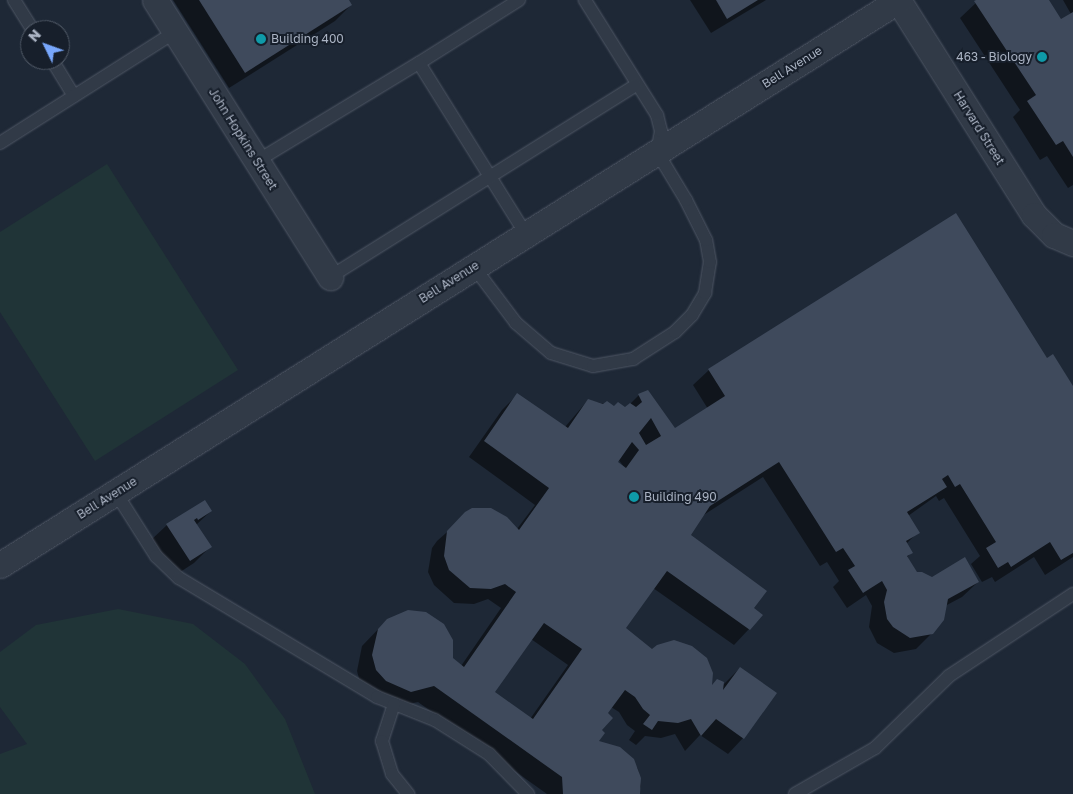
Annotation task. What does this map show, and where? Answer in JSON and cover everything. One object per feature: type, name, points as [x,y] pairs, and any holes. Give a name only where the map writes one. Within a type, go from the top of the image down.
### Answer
[{"type":"street","name":"John Hopkins Street","points":[[155,0],[330,277]]},
{"type":"street","name":"Bell Avenue","points":[[0,565],[898,0]]},
{"type":"street","name":"Harvard Street","points":[[898,0],[1034,215],[1054,235],[1073,243]]},
{"type":"lane","points":[[14,0],[27,20]]},
{"type":"lane","points":[[257,162],[519,0]]},
{"type":"lane","points":[[474,267],[516,323],[551,353],[593,366],[633,359],[676,332],[692,315],[705,292],[710,262],[706,240],[686,200],[657,152],[661,131],[657,115],[636,85],[585,0]]},
{"type":"lane","points":[[0,143],[175,32]]},
{"type":"lane","points":[[419,63],[526,234]]},
{"type":"lane","points":[[58,70],[74,96]]},
{"type":"lane","points":[[330,277],[636,85]]},
{"type":"lane","points":[[116,493],[156,556],[179,578],[377,697],[434,720],[490,754],[528,794]]},
{"type":"lane","points":[[795,794],[875,748],[949,676],[1073,594]]},
{"type":"lane","points":[[394,704],[382,741],[392,774],[408,794]]},
{"type":"green space","points":[[107,164],[238,370],[95,461],[0,312],[0,232]]},
{"type":"green space","points":[[118,609],[193,624],[245,664],[285,719],[315,794],[0,794],[0,754],[27,744],[0,707],[0,652],[36,625]]},
{"type":"building","name":"Building 400","points":[[199,0],[349,0],[352,5],[245,73]]},
{"type":"building","points":[[716,0],[758,0],[727,19]]},
{"type":"building","name":"463 - Biology","points":[[1049,0],[1061,19],[1073,12],[1073,157],[1063,141],[1056,145],[1027,101],[1036,95],[974,1]]},
{"type":"building","name":"Building 490","points":[[956,213],[1047,358],[1053,354],[1073,386],[1073,553],[1061,560],[1050,542],[1011,567],[1008,562],[998,568],[986,548],[996,542],[960,484],[955,487],[948,475],[942,479],[947,487],[907,512],[920,533],[906,541],[913,553],[907,556],[917,572],[922,572],[932,577],[965,557],[979,582],[948,599],[944,620],[933,634],[910,638],[893,627],[887,619],[884,602],[887,590],[882,581],[863,593],[848,570],[855,566],[843,548],[836,552],[779,462],[710,506],[691,535],[767,591],[754,608],[763,615],[750,630],[667,571],[626,628],[652,649],[657,645],[674,640],[692,646],[707,658],[713,673],[712,685],[717,679],[724,682],[723,690],[740,667],[777,693],[744,739],[716,719],[701,736],[691,719],[678,723],[658,721],[652,730],[643,724],[650,715],[643,709],[635,697],[625,690],[608,713],[613,718],[602,730],[605,733],[599,741],[620,747],[634,759],[641,778],[640,794],[563,794],[562,777],[434,686],[411,692],[386,681],[376,670],[372,655],[378,629],[387,619],[408,610],[426,612],[444,624],[453,640],[453,658],[464,667],[516,592],[505,584],[491,589],[470,588],[449,570],[444,556],[447,531],[465,512],[472,508],[491,508],[507,517],[519,530],[549,488],[484,441],[517,393],[568,428],[588,399],[603,404],[607,401],[614,406],[618,402],[625,407],[630,403],[636,407],[642,402],[638,394],[648,390],[675,428],[725,396],[708,369]],"holes":[[[651,418],[661,436],[646,445],[639,433]],[[632,442],[639,450],[626,468],[618,462]],[[544,623],[582,649],[533,719],[495,692]]]},
{"type":"building","points":[[205,500],[212,511],[198,520],[197,518],[194,520],[212,547],[190,561],[166,524]]},
{"type":"place","name":"Building 400","points":[[261,39]]},
{"type":"place","name":"463 - Biology","points":[[1042,57]]},
{"type":"place","name":"Building 490","points":[[634,497]]}]
